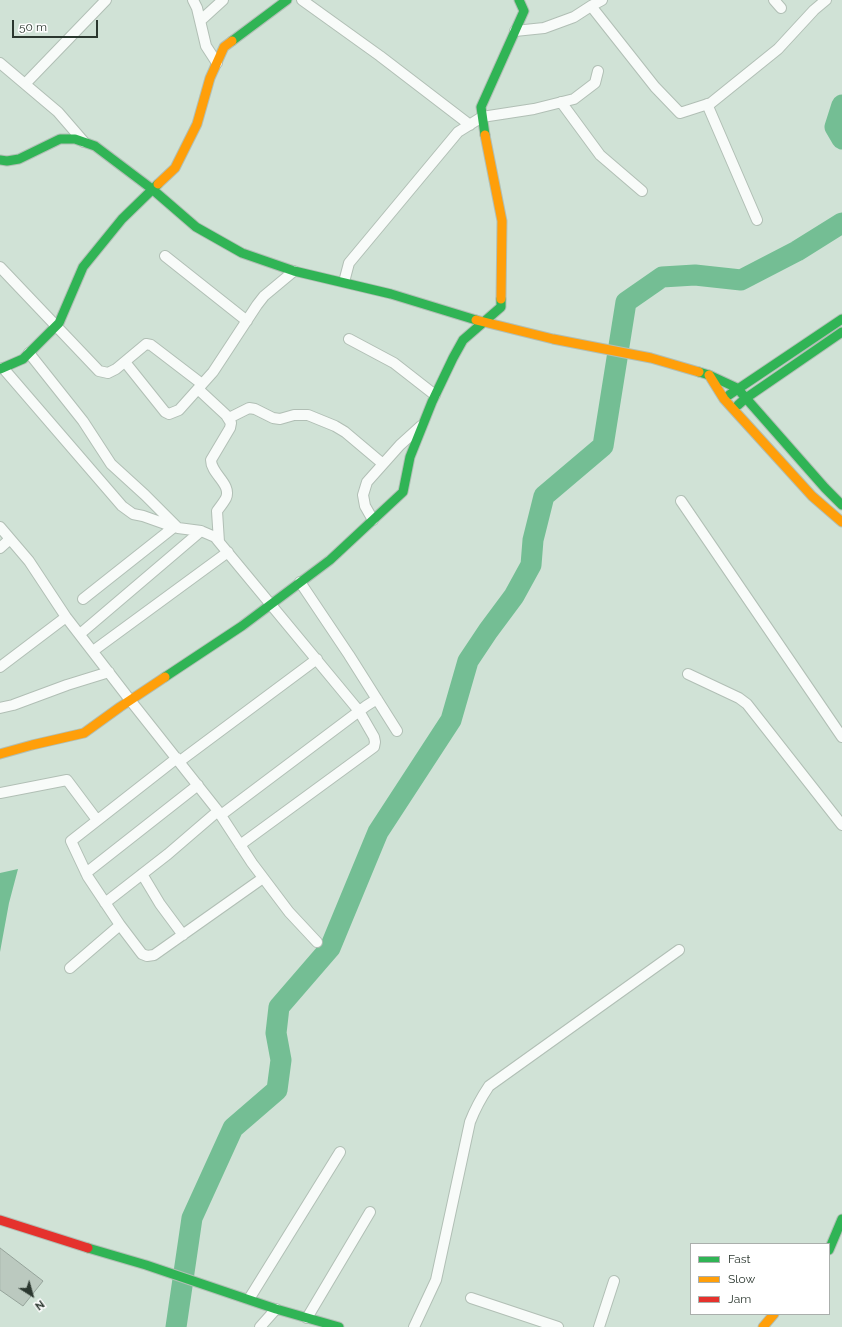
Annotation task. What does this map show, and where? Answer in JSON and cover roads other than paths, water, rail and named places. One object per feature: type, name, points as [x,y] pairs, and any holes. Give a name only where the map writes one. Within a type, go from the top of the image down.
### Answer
[{"type":"street","points":[[25,84],[106,0]]},
{"type":"street","points":[[193,0],[197,8],[206,46],[217,63]]},
{"type":"street","points":[[200,21],[223,0]]},
{"type":"street","points":[[240,845],[374,746],[374,737],[359,712],[317,659],[215,537],[201,531],[176,528],[133,514],[122,506],[1,368],[23,359],[59,323],[83,267],[122,219],[174,168],[197,124],[210,78],[224,47],[287,0]]},
{"type":"street","points":[[302,0],[380,56],[470,124]]},
{"type":"street","points":[[0,754],[84,733],[130,700],[242,626],[330,560],[403,492],[410,457],[422,425],[435,395],[463,340],[501,307],[502,221],[487,149],[481,107],[524,11],[519,0]]},
{"type":"street","points":[[515,31],[544,28],[574,17],[602,0]]},
{"type":"street","points":[[591,6],[655,87],[680,113],[711,103],[778,49],[814,10],[826,0]]},
{"type":"street","points":[[0,64],[58,112],[84,142]]},
{"type":"street","points":[[344,282],[349,263],[458,132],[482,117],[534,109],[574,99],[595,83],[598,71]]},
{"type":"street","points":[[561,102],[600,155],[642,191]]},
{"type":"street","points":[[707,104],[757,220]]},
{"type":"street","points":[[0,160],[7,161],[19,159],[60,139],[76,139],[95,146],[152,189],[196,227],[242,253],[294,271],[391,294],[484,322],[553,339],[651,358],[708,375],[737,388],[825,488],[842,505]]},
{"type":"street","points":[[165,256],[247,321]]},
{"type":"street","points":[[0,267],[99,371],[108,373],[116,369],[146,344],[151,345],[200,387],[229,418],[231,424],[230,428],[212,460],[211,466],[224,484],[227,493],[226,498],[217,510],[219,542]]},
{"type":"street","points":[[125,362],[165,412],[169,414],[179,410],[214,372],[264,296],[294,271]]},
{"type":"street","points":[[724,399],[737,388],[842,319]]},
{"type":"street","points":[[733,409],[746,398],[842,332]]},
{"type":"street","points":[[349,338],[394,363],[435,395]]},
{"type":"street","points":[[29,353],[83,421],[111,464],[146,495],[176,528]]},
{"type":"street","points":[[708,375],[724,399],[812,496],[842,522]]},
{"type":"street","points":[[229,418],[249,408],[255,408],[273,418],[280,419],[294,415],[308,415],[335,426],[345,432],[383,464]]},
{"type":"street","points":[[373,520],[365,506],[363,495],[367,482],[400,445],[422,425]]},
{"type":"street","points":[[681,501],[842,737]]},
{"type":"street","points":[[0,527],[30,561],[66,617],[220,813],[263,878],[289,912],[317,942]]},
{"type":"street","points":[[83,599],[176,528]]},
{"type":"street","points":[[80,634],[201,531]]},
{"type":"street","points":[[0,548],[10,539]]},
{"type":"street","points":[[93,651],[228,552]]},
{"type":"street","points":[[300,582],[397,731]]},
{"type":"street","points":[[0,668],[66,617]]},
{"type":"street","points":[[263,878],[154,955],[147,956],[142,954],[120,925],[86,874],[71,841],[178,760],[317,659]]},
{"type":"street","points":[[0,708],[13,705],[67,685],[109,672]]},
{"type":"street","points":[[688,674],[739,698],[747,704],[842,826]]},
{"type":"street","points":[[106,903],[220,813],[377,700]]},
{"type":"street","points":[[0,793],[67,780],[97,820]]},
{"type":"street","points":[[86,874],[198,785]]},
{"type":"street","points":[[142,874],[160,904],[182,935]]},
{"type":"street","points":[[70,968],[120,925]]},
{"type":"street","points":[[414,1327],[436,1280],[470,1122],[475,1109],[489,1086],[679,950]]},
{"type":"street","points":[[249,1299],[340,1152]]},
{"type":"street","points":[[307,1318],[370,1212]]},
{"type":"street","points":[[830,1248],[842,1219]]},
{"type":"street","points":[[0,1220],[146,1265],[276,1309],[339,1327]]},
{"type":"street","points":[[599,1327],[614,1281]]},
{"type":"street","points":[[471,1298],[558,1327]]},
{"type":"street","points":[[260,1327],[276,1309]]},
{"type":"street","points":[[763,1327],[773,1315]]},
{"type":"waterway","points":[[842,105],[835,127],[842,139]]},
{"type":"waterway","points":[[176,1327],[192,1218],[233,1128],[277,1090],[281,1060],[276,1033],[279,1007],[330,948],[378,832],[451,720],[468,661],[514,596],[531,565],[533,540],[544,496],[603,446],[626,302],[662,277],[695,275],[741,280],[797,251],[842,223]]}]
